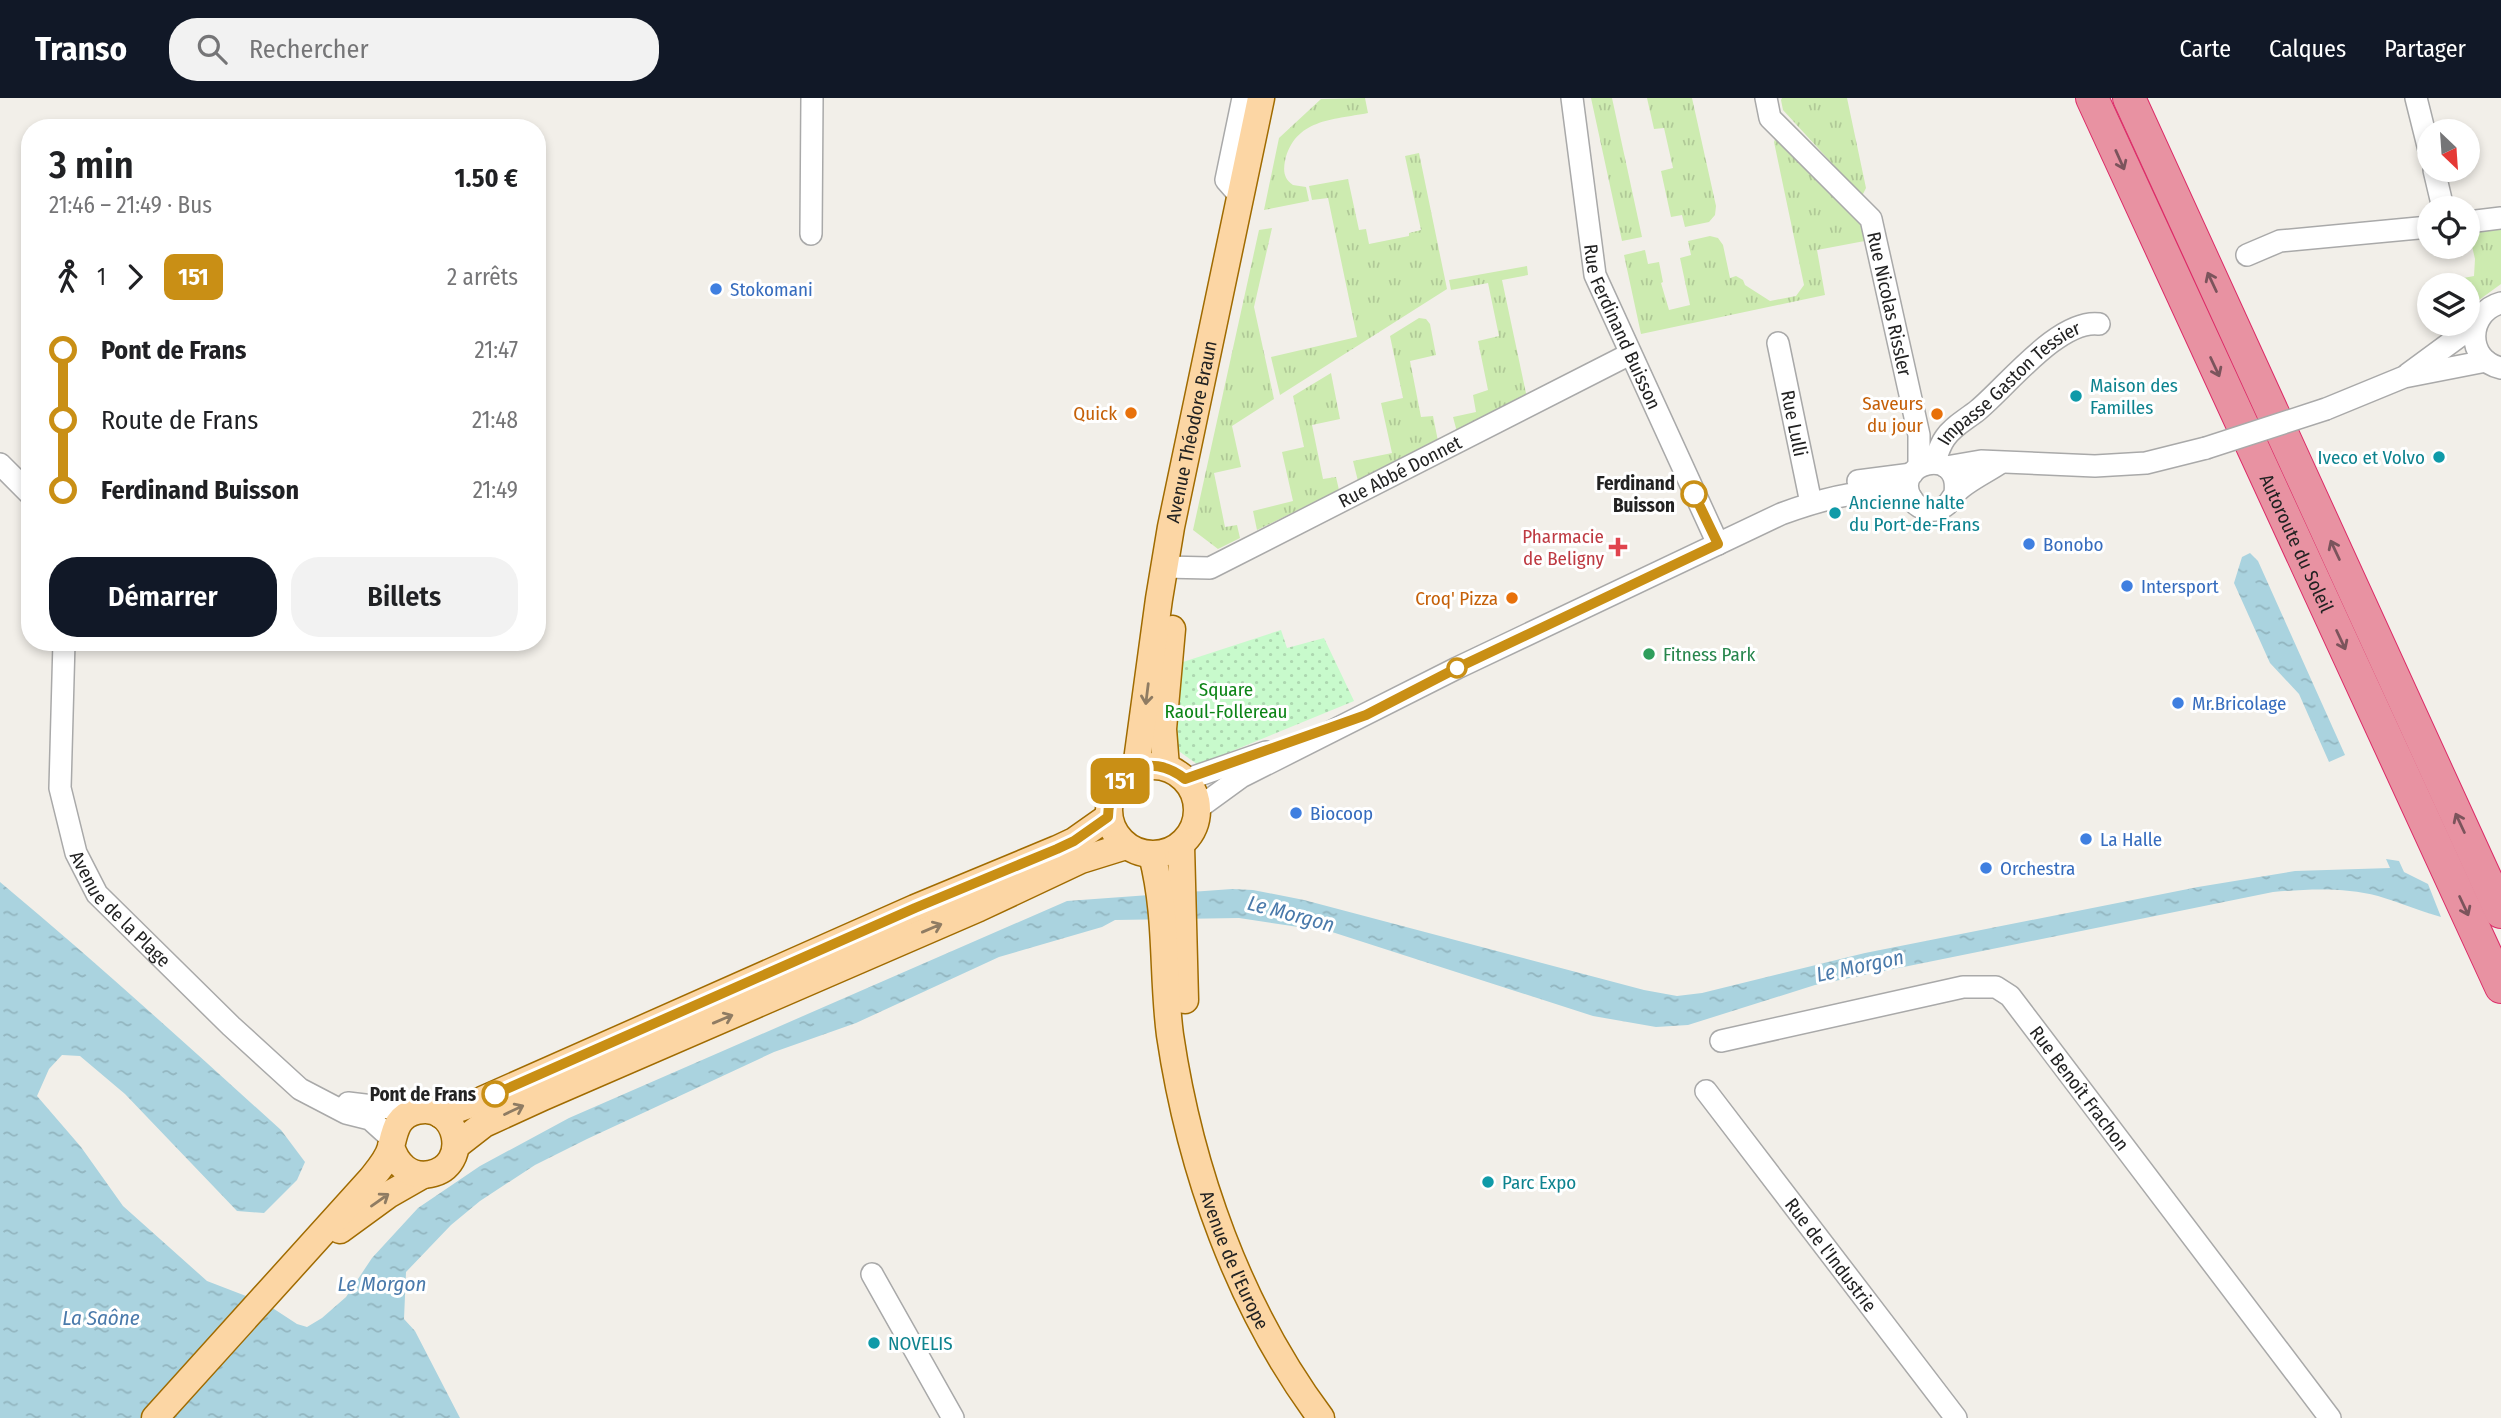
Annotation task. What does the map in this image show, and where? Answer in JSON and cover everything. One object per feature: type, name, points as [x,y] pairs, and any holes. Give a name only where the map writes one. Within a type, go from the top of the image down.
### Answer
[{"type":"highway","name":"Autoroute du Soleil","points":[[2092,98],[2501,987]]},
{"type":"highway","name":"Autoroute du Soleil","points":[[2129,98],[2495,899]]},
{"type":"main road","name":"Avenue Théodore Braun","points":[[1136,768],[1240,196],[1261,98]]},
{"type":"main road","name":"Avenue Théodore Braun","points":[[1175,773],[1163,729],[1171,568],[1276,98]]},
{"type":"main road","points":[[1146,766],[1175,773],[1196,799],[1193,829],[1181,845],[1172,850],[1152,855],[1126,846],[1111,828],[1108,817],[1108,802],[1114,788],[1124,776],[1136,768],[1146,766]]},
{"type":"main road","points":[[442,1115],[482,1100],[915,908],[1057,849],[1074,841],[1108,817]]},
{"type":"main road","name":"Avenue de l'Europe","points":[[1181,845],[1171,884],[1185,1028],[1180,1088],[1194,1150],[1219,1227],[1250,1298],[1279,1357],[1321,1418]]},
{"type":"main road","points":[[287,1272],[388,1195],[449,1163],[457,1145],[484,1124],[979,908],[1081,860],[1126,846]]},
{"type":"main road","name":"Avenue de l'Europe","points":[[1152,855],[1171,884]]},
{"type":"main road","points":[[155,1418],[371,1179],[384,1162],[399,1121],[415,1111],[433,1111],[442,1115],[453,1128],[457,1145]]},
{"type":"main road","points":[[391,1142],[398,1163],[405,1169],[423,1175]]},
{"type":"street","points":[[811,234],[813,98]]},
{"type":"street","points":[[1240,196],[1226,180],[1243,98]]},
{"type":"street","name":"Rue Ferdinand Buisson","points":[[1572,98],[1595,275],[1718,544]]},
{"type":"street","name":"Rue Nicolas Rissler","points":[[1766,98],[1770,118],[1871,219],[1928,467]]},
{"type":"street","points":[[2416,98],[2421,119]]},
{"type":"street","points":[[2480,221],[2501,218]]},
{"type":"street","points":[[2247,255],[2280,241],[2417,227]]},
{"type":"street","points":[[2480,319],[2488,308],[2501,303]]},
{"type":"street","name":"Impasse Gaston Tessier","points":[[1928,467],[1944,438],[2046,347],[2087,322],[2099,324]]},
{"type":"street","points":[[1197,809],[1241,777],[1457,668],[1718,544],[1811,503],[1827,490],[1855,481],[1928,467],[1979,461],[2095,466],[2146,463],[2206,448],[2326,409],[2404,377],[2460,336]]},
{"type":"street","points":[[2475,336],[2477,349],[2493,365]]},
{"type":"street","name":"Rue Lulli","points":[[1778,343],[1811,503]]},
{"type":"street","name":"Rue Abbé Donnet","points":[[1171,568],[1210,568],[1630,354]]},
{"type":"street","points":[[2404,377],[2493,365]]},
{"type":"street","points":[[1811,503],[1885,492],[1912,499],[1922,508],[1936,510],[1948,504],[1955,493],[2000,463]]},
{"type":"street","points":[[0,464],[21,485]]},
{"type":"street","points":[[1928,467],[1955,478],[1955,493]]},
{"type":"street","points":[[1912,499],[1908,486],[1928,467]]},
{"type":"street","name":"Avenue de la Plage","points":[[64,651],[60,788],[76,853],[97,894],[300,1089],[346,1113],[370,1119],[391,1142]]},
{"type":"street","points":[[1175,773],[1366,715]]},
{"type":"street","name":"Rue Benoît Frachon","points":[[1721,1041],[1964,987],[1996,987],[2010,996],[2330,1418]]},
{"type":"street","name":"Rue de l'Industrie","points":[[1706,1091],[1956,1418]]},
{"type":"street","points":[[327,1104],[353,1103],[415,1111]]},
{"type":"street","points":[[872,1273],[953,1418]]},
{"type":"green space","points":[[1365,98],[1368,113],[1317,124],[1306,129],[1290,147],[1285,161],[1285,174],[1293,185],[1306,187],[1309,201],[1264,210],[1279,138],[1321,99]]},
{"type":"green space","points":[[1591,98],[1612,98],[1642,237],[1622,241]]},
{"type":"green space","points":[[1647,98],[1692,98],[1716,206],[1715,215],[1709,222],[1685,227],[1682,215],[1671,217],[1661,171],[1673,168],[1664,128],[1654,129]]},
{"type":"green space","points":[[1782,98],[1847,98],[1866,188],[1862,196],[1783,110]]},
{"type":"green space","points":[[1777,134],[1864,228],[1870,240],[1817,250],[1825,295],[1641,334],[1624,255],[1645,250],[1648,264],[1659,262],[1661,283],[1669,310],[1690,305],[1680,258],[1691,255],[1688,241],[1710,236],[1718,238],[1723,245],[1730,278],[1736,276],[1743,280],[1745,285],[1770,301],[1796,296],[1804,285],[1774,142]]},
{"type":"green space","points":[[1419,153],[1447,289],[1280,395],[1271,357],[1357,337],[1328,198],[1312,200],[1309,186],[1348,179],[1359,230],[1366,229],[1369,244],[1409,236],[1409,233],[1421,230],[1405,156]]},
{"type":"green space","points":[[1272,228],[1254,307],[1274,399],[1232,426],[1241,467],[1214,473],[1225,527],[1237,525],[1240,538],[1218,549],[1193,530],[1259,230]]},
{"type":"green space","points":[[2501,229],[2501,284],[2480,299],[2480,273],[2474,273],[2475,259],[2480,259],[2480,232]]},
{"type":"green space","points":[[1527,266],[1528,275],[1502,280],[1527,398],[1457,432],[1453,417],[1476,412],[1473,395],[1488,390],[1478,341],[1499,336],[1488,283],[1451,290],[1449,280]]},
{"type":"green space","points":[[1419,318],[1426,319],[1430,324],[1436,355],[1410,361],[1421,417],[1433,416],[1438,441],[1358,481],[1353,461],[1392,453],[1381,403],[1403,398],[1390,336]]},
{"type":"green space","points":[[1331,373],[1340,419],[1312,425],[1323,479],[1336,477],[1339,490],[1257,530],[1253,511],[1293,501],[1282,452],[1304,447],[1293,396]]},
{"type":"green space","name":"Square Raoul-Follereau","points":[[1281,630],[1287,648],[1324,638],[1354,701],[1198,765],[1172,746],[1180,663]]},
{"type":"water","points":[[2250,553],[2258,561],[2345,755],[2329,762],[2299,694],[2270,663],[2234,583],[2242,557]]},
{"type":"water","name":"La Saône","points":[[2386,859],[2399,861],[2404,872],[2428,884],[2441,917],[2378,896],[2352,891],[2273,892],[1815,985],[1688,1025],[1656,1027],[1593,1016],[1332,932],[1239,918],[1115,920],[1102,927],[999,957],[856,1023],[774,1052],[535,1165],[480,1201],[451,1225],[406,1272],[404,1319],[415,1331],[460,1418],[0,1418],[0,882],[107,973],[281,1130],[305,1162],[297,1180],[264,1213],[237,1211],[125,1094],[80,1056],[62,1055],[49,1069],[37,1096],[81,1147],[123,1206],[207,1281],[246,1296],[241,1304],[258,1319],[271,1307],[297,1324],[307,1327],[346,1297],[372,1258],[418,1208],[480,1166],[569,1118],[1067,901],[1232,889],[1253,890],[1304,900],[1644,990],[1677,996],[1702,993],[1865,953],[2198,887],[2295,871],[2390,868]]},
{"type":"bus line","name":"151","points":[[495,1094],[915,908],[1074,841],[1108,817],[1108,802],[1114,788],[1124,776],[1136,768],[1156,765],[1166,767],[1185,779],[1251,758],[1366,715],[1457,668],[1718,544],[1694,494]]},
{"type":"place","name":"Stokomani","points":[[716,289]]},
{"type":"place","name":"Maison des Familles","points":[[2076,396]]},
{"type":"place","name":"Quick","points":[[1131,413]]},
{"type":"place","name":"Saveurs du jour","points":[[1937,414]]},
{"type":"place","name":"Iveco et Volvo","points":[[2439,457]]},
{"type":"place","name":"Ferdinand Buisson","points":[[1694,494]]},
{"type":"place","name":"Ancienne halte du Port-de-Frans","points":[[1835,513]]},
{"type":"place","name":"Bonobo","points":[[2029,544]]},
{"type":"place","name":"Pharmacie de Beligny","points":[[1618,547]]},
{"type":"place","name":"Intersport","points":[[2127,586]]},
{"type":"place","name":"Croq' Pizza","points":[[1512,598]]},
{"type":"place","name":"Fitness Park","points":[[1649,654]]},
{"type":"place","name":"Mr.Bricolage","points":[[2178,703]]},
{"type":"place","name":"Biocoop","points":[[1296,813]]},
{"type":"place","name":"La Halle","points":[[2086,839]]},
{"type":"place","name":"Orchestra","points":[[1986,868]]},
{"type":"place","name":"Pont de Frans","points":[[495,1094]]},
{"type":"place","name":"Parc Expo","points":[[1488,1182]]},
{"type":"place","name":"NOVELIS","points":[[874,1343]]},
{"type":"water label","name":"Le Morgon","points":[[1291,914]]},
{"type":"water label","name":"Le Morgon","points":[[1860,966]]},
{"type":"water label","name":"Le Morgon","points":[[382,1284]]}]
